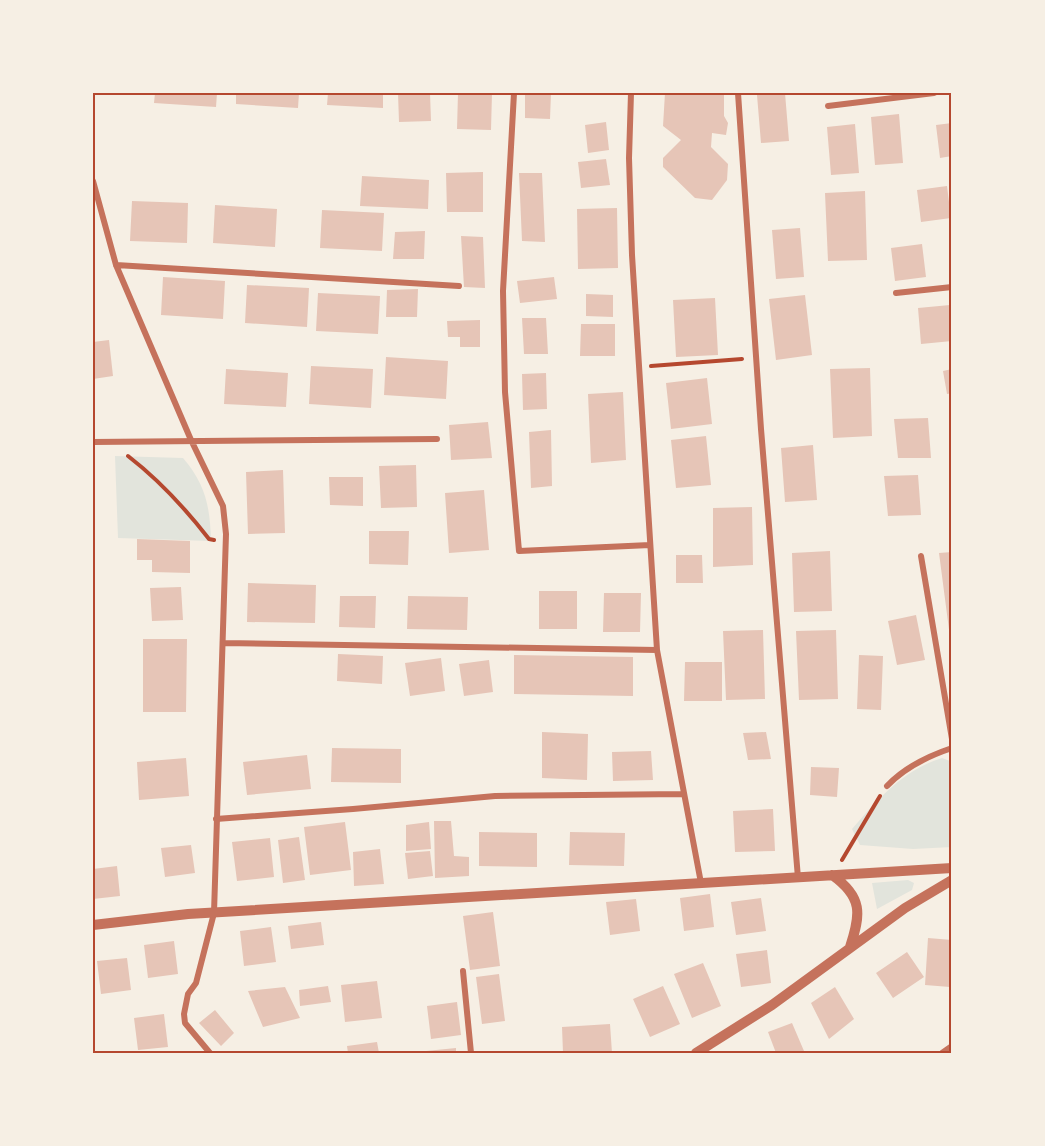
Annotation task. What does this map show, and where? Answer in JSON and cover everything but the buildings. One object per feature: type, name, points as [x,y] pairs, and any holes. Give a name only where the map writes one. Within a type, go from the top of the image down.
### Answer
[{"type":"street","points":[[514,93],[503,291],[505,392],[519,551],[650,545]]},
{"type":"street","points":[[631,93],[629,158],[632,255],[657,650],[701,883]]},
{"type":"street","points":[[738,93],[756,358],[798,878]]},
{"type":"street","points":[[828,106],[934,93]]},
{"type":"street","points":[[93,181],[116,265],[191,440],[223,506],[226,543],[214,913],[196,983],[188,994],[184,1014],[185,1023],[210,1053]]},
{"type":"street","points":[[116,265],[459,286]]},
{"type":"street","points":[[896,293],[952,287]]},
{"type":"street","points":[[93,442],[437,439]]},
{"type":"street","points":[[921,556],[952,738]]},
{"type":"street","points":[[223,643],[657,650]]},
{"type":"street","points":[[887,786],[916,763],[952,748]]},
{"type":"street","points":[[216,819],[354,810],[495,796],[684,794]]},
{"type":"street","points":[[93,925],[214,913],[952,868]]},
{"type":"street","points":[[832,875],[849,888],[857,908],[858,920],[850,947]]},
{"type":"street","points":[[696,1053],[772,1005],[905,908],[952,880]]},
{"type":"street","points":[[463,971],[471,1053]]},
{"type":"street","points":[[942,1053],[952,1046]]},
{"type":"path","points":[[638,366],[756,358]]},
{"type":"path","points":[[111,441],[153,475],[189,513],[209,539],[226,543]]},
{"type":"path","points":[[840,863],[887,786]]},
{"type":"shaded area","points":[[115,456],[183,458],[202,487],[208,507],[211,541],[118,538]]},
{"type":"shaded area","points":[[942,758],[952,764],[952,847],[913,849],[860,845],[852,829],[872,807],[903,778],[928,763]]},
{"type":"shaded area","points":[[908,880],[914,883],[912,890],[877,909],[872,883]]}]
